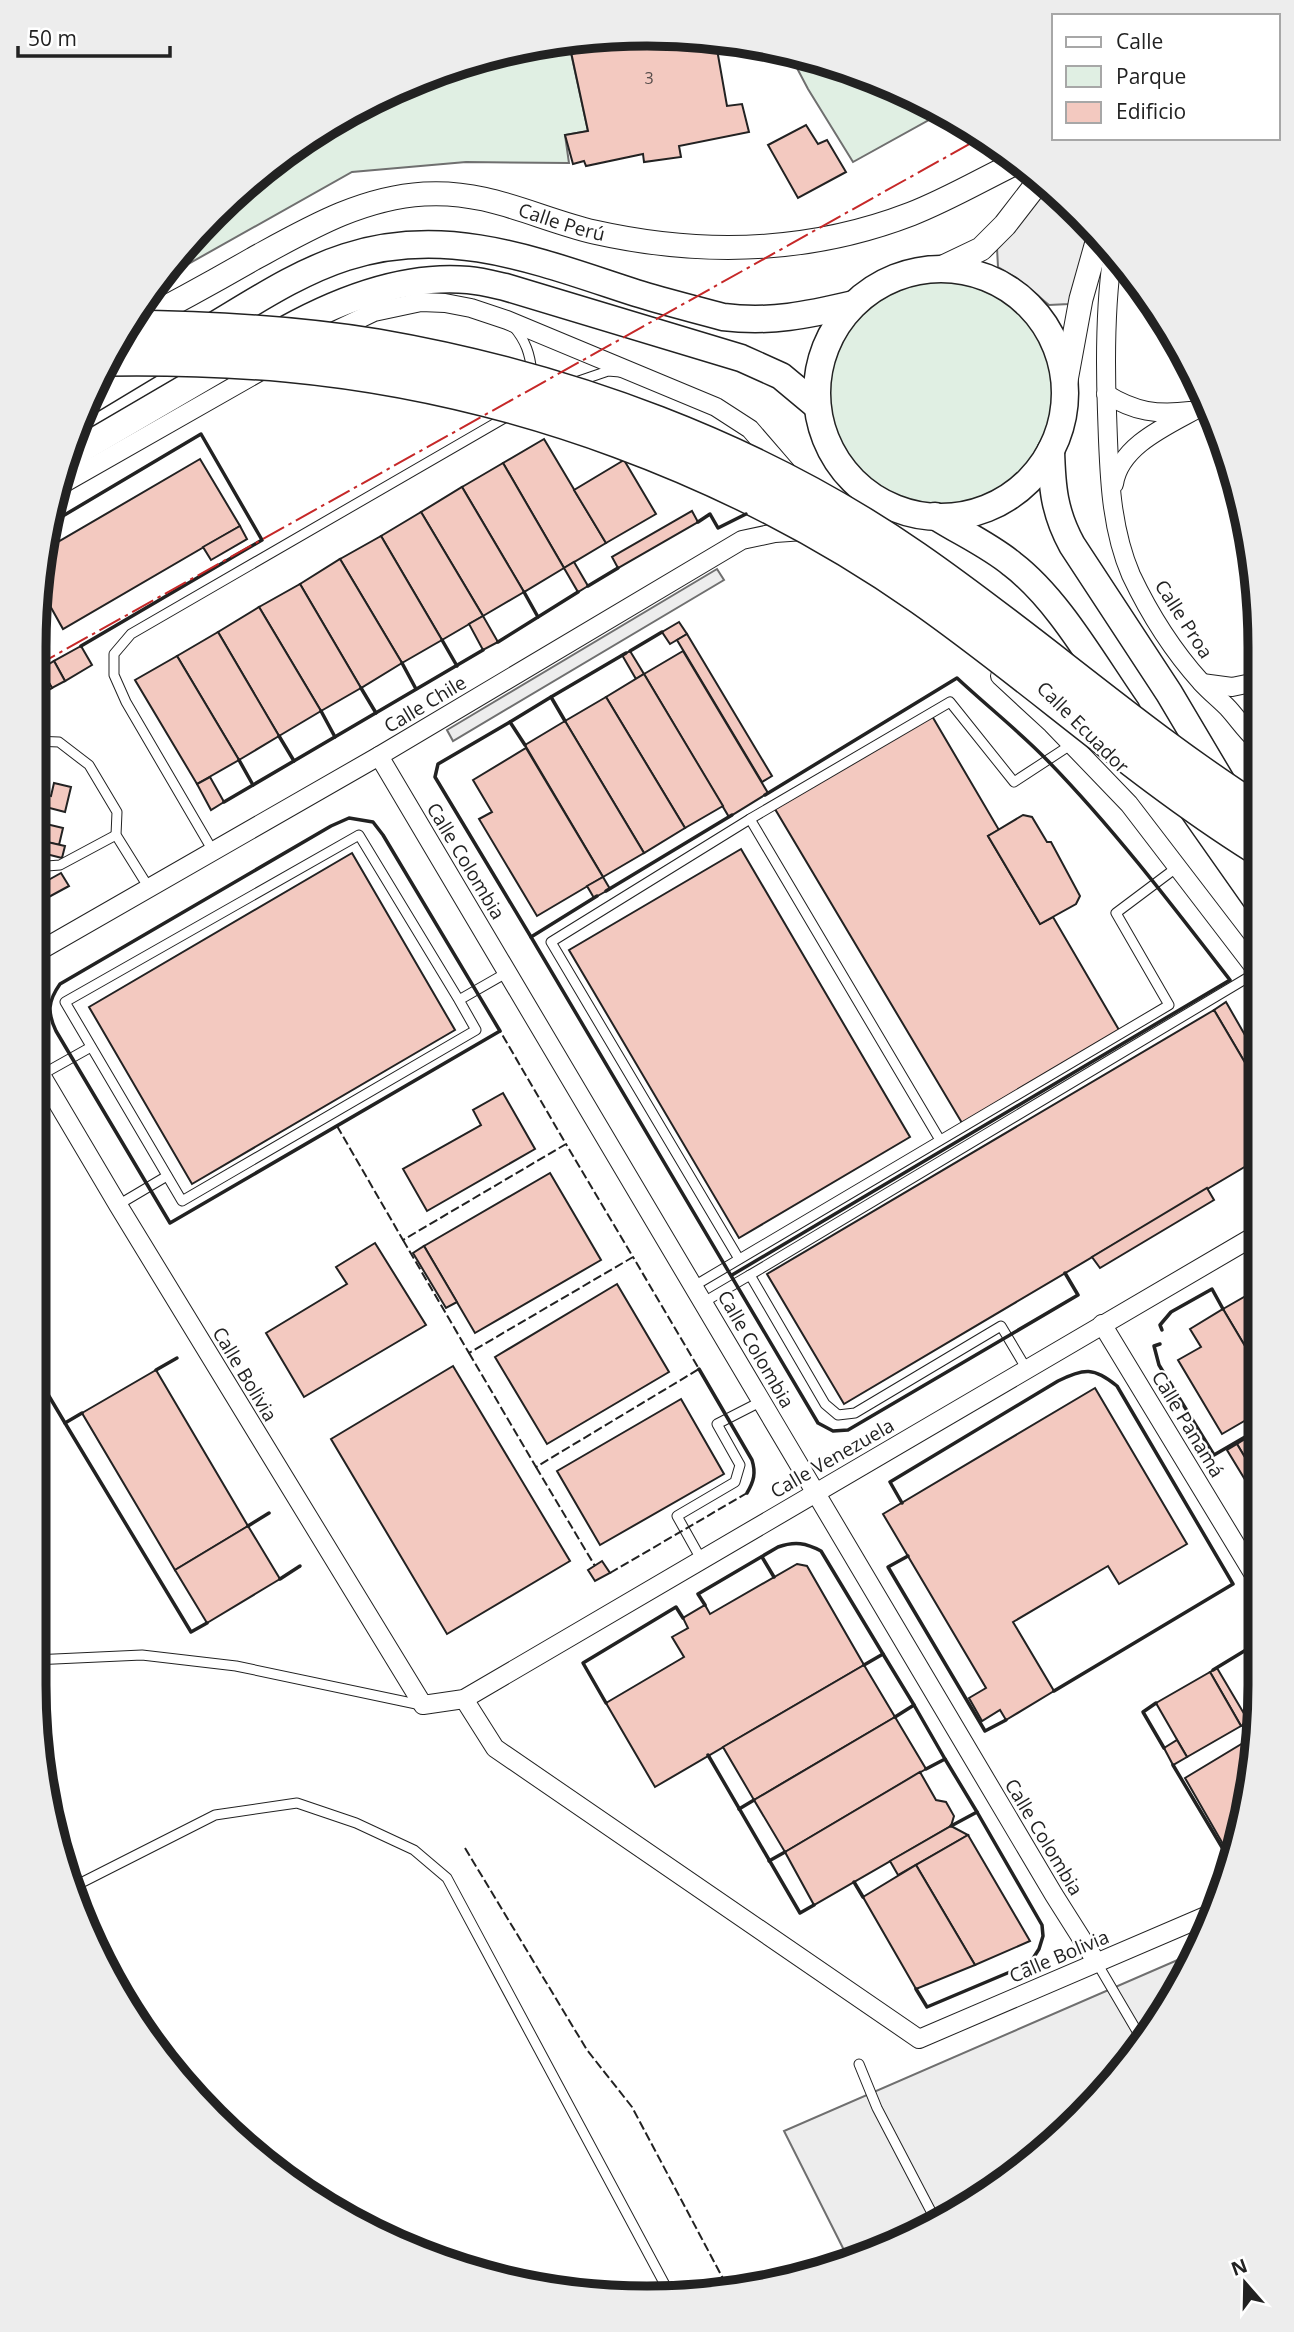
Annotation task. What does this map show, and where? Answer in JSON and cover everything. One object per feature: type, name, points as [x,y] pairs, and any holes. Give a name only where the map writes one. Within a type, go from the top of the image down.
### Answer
[{"type":"highway","points":[[137,329],[233,330],[376,346],[531,381],[679,432],[776,477],[912,555],[998,616],[1165,746],[1248,804]]},
{"type":"highway","points":[[119,359],[237,361],[303,367],[393,381],[545,417],[667,461],[739,492],[832,541],[877,570],[980,641],[1174,792],[1248,842]]},
{"type":"main road","points":[[102,393],[309,271],[347,256],[383,248],[457,244],[488,248],[723,317],[761,321],[802,316],[854,304]]},
{"type":"main road","points":[[939,269],[979,275],[1004,286],[1026,302],[1051,334],[1061,359],[1065,386],[1064,412],[1051,450],[1035,473],[1003,500],[963,515],[912,513],[889,505],[860,487],[844,470],[831,450],[822,429],[817,406],[818,378],[824,351],[836,326],[854,304],[879,285],[893,279],[908,273],[939,269]]},
{"type":"main road","points":[[78,451],[285,330],[364,293],[399,284],[432,280],[468,280],[505,287],[741,358],[781,376],[817,406]]},
{"type":"main road","points":[[1051,450],[1054,499],[1059,522],[1169,693],[1228,793],[1248,819]]},
{"type":"main road","points":[[935,516],[1014,565],[1053,607],[1248,888]]},
{"type":"street","name":"Calle Perú","points":[[144,318],[330,218],[388,199],[424,194],[474,196],[585,230],[637,241],[687,247],[766,247],[845,235],[879,225],[927,207],[1008,167]]},
{"type":"street","points":[[939,269],[981,249],[1005,225],[1034,187]]},
{"type":"street","points":[[1065,386],[1081,299],[1096,247]]},
{"type":"street","name":"Calle Proa","points":[[1112,266],[1106,322],[1107,394],[1112,502],[1121,545],[1131,574],[1177,652],[1248,733]]},
{"type":"street","points":[[69,480],[342,326],[374,312],[421,302],[445,303],[508,320],[716,407],[750,429],[848,541]]},
{"type":"street","name":"Calle Proa","points":[[1107,394],[1122,403],[1154,413],[1198,407]]},
{"type":"street","name":"Calle Proa","points":[[1112,502],[1116,473],[1127,456],[1138,445],[1199,408]]},
{"type":"street","points":[[742,540],[770,508],[776,491],[771,453]]},
{"type":"street","name":"Calle Chile","points":[[46,947],[379,755],[742,540],[775,533],[814,530],[848,541]]},
{"type":"street","name":"Calle Ecuador","points":[[848,541],[1072,744],[1129,804],[1248,960]]},
{"type":"street","points":[[1202,683],[1232,687],[1248,684]]},
{"type":"street","points":[[1248,690],[1238,708],[1248,732]]},
{"type":"street","name":"Calle Colombia","points":[[379,755],[1054,1895],[1097,1963]]},
{"type":"street","name":"Calle Bolivia","points":[[46,1083],[423,1705]]},
{"type":"street","name":"Calle Venezuela","points":[[423,1705],[464,1699],[1248,1240]]},
{"type":"street","name":"Calle Panamá","points":[[1102,1324],[1248,1565]]},
{"type":"street","name":"Calle Bolivia","points":[[464,1699],[495,1748],[919,2039],[1202,1918]]},
{"type":"lane","points":[[489,426],[514,407],[533,383],[530,354],[522,337],[508,320]]},
{"type":"lane","points":[[545,397],[567,385],[608,372],[631,372]]},
{"type":"lane","points":[[213,851],[126,702],[114,675],[114,654],[131,634],[534,402]]},
{"type":"lane","points":[[739,1259],[551,942],[750,819],[950,702],[1014,782],[1072,744]]},
{"type":"lane","points":[[46,741],[59,742],[89,765],[117,812],[116,835],[149,888]]},
{"type":"lane","points":[[750,819],[940,1140]]},
{"type":"lane","points":[[46,866],[60,865],[116,835]]},
{"type":"lane","points":[[359,835],[476,1030],[182,1202],[91,1047],[65,1002],[359,835]]},
{"type":"lane","points":[[694,1286],[1169,1004],[1115,913],[1176,868]]},
{"type":"lane","points":[[459,1000],[508,972]]},
{"type":"lane","points":[[704,1303],[1248,976]]},
{"type":"lane","points":[[46,1066],[91,1047]]},
{"type":"lane","points":[[118,1205],[167,1176]]},
{"type":"lane","points":[[750,1275],[825,1404],[838,1415],[855,1413],[1001,1326],[1026,1368]]},
{"type":"lane","points":[[701,1559],[677,1516],[735,1482],[740,1465],[717,1424],[762,1401]]},
{"type":"lane","points":[[46,1659],[142,1655],[236,1667],[423,1705]]},
{"type":"lane","points":[[79,1884],[215,1815],[297,1803],[356,1823],[414,1850],[447,1878],[665,2286]]},
{"type":"lane","points":[[1097,1963],[1138,2032]]},
{"type":"lane","points":[[859,2064],[877,2108],[932,2214]]},
{"type":"green space","points":[[596,48],[571,53],[588,131],[565,135],[569,163],[466,162],[352,172],[180,269],[250,195],[313,147],[346,126],[417,91],[454,77],[530,57]]},
{"type":"green space","points":[[795,64],[877,91],[932,118],[853,162]]},
{"type":"green space","points":[[941,280],[963,282],[994,293],[1021,313],[1041,340],[1052,371],[1052,415],[1041,446],[1021,473],[994,493],[963,504],[941,506],[919,504],[888,493],[861,473],[841,446],[830,415],[828,393],[830,371],[841,340],[861,313],[888,293],[919,282]]},
{"type":"shaded area","points":[[1041,192],[1088,239],[1069,304],[1049,305],[1018,279],[998,267],[997,248]]},
{"type":"shaded area","points":[[717,569],[724,580],[453,741],[447,730]]},
{"type":"shaded area","points":[[1182,1958],[1168,1986],[1124,2051],[1099,2082],[1044,2137],[981,2185],[948,2206],[877,2241],[845,2253],[784,2131]]},
{"type":"building","points":[[647,46],[717,50],[727,106],[742,104],[749,132],[679,146],[681,157],[644,162],[643,154],[586,166],[584,161],[573,164],[565,135],[588,131],[571,52]]},
{"type":"building","points":[[806,125],[818,144],[827,140],[846,172],[798,198],[768,145]]},
{"type":"building","points":[[544,439],[606,543],[564,568],[503,463]]},
{"type":"building","points":[[200,459],[240,526],[63,629],[48,601],[55,544]]},
{"type":"building","points":[[624,460],[656,514],[606,543],[574,490]]},
{"type":"building","points":[[503,463],[564,568],[524,592],[462,487]]},
{"type":"building","points":[[462,487],[524,592],[483,616],[421,512]]},
{"type":"building","points":[[692,511],[698,522],[618,568],[612,557]]},
{"type":"building","points":[[421,512],[483,616],[442,640],[381,536]]},
{"type":"building","points":[[240,526],[247,539],[211,560],[203,547]]},
{"type":"building","points":[[381,536],[442,640],[402,663],[340,559]]},
{"type":"building","points":[[340,559],[402,663],[361,688],[300,584]]},
{"type":"building","points":[[574,562],[588,586],[578,592],[564,568]]},
{"type":"building","points":[[300,584],[361,688],[321,711],[259,607]]},
{"type":"building","points":[[259,607],[321,711],[279,736],[218,632]]},
{"type":"building","points":[[483,616],[498,642],[483,650],[469,624]]},
{"type":"building","points":[[679,622],[687,634],[670,644],[662,632]]},
{"type":"building","points":[[218,632],[279,736],[239,760],[177,656]]},
{"type":"building","points":[[687,634],[772,776],[762,782],[677,640]]},
{"type":"building","points":[[81,646],[92,665],[65,681],[54,661]]},
{"type":"building","points":[[630,651],[644,674],[636,679],[622,655]]},
{"type":"building","points":[[683,651],[768,793],[729,817],[644,674]]},
{"type":"building","points":[[177,656],[239,760],[197,784],[135,680]]},
{"type":"building","points":[[54,661],[65,681],[52,688],[46,678],[46,666]]},
{"type":"building","points":[[644,674],[723,806],[685,828],[606,697]]},
{"type":"building","points":[[46,678],[52,688],[46,691]]},
{"type":"building","points":[[606,697],[685,828],[644,853],[565,721]]},
{"type":"building","points":[[932,716],[999,830],[988,836],[1040,924],[1053,917],[1119,1030],[962,1123],[775,809]]},
{"type":"building","points":[[565,721],[644,853],[603,877],[525,745]]},
{"type":"building","points":[[526,748],[603,877],[537,916],[479,819],[492,812],[473,780]]},
{"type":"building","points":[[210,777],[224,802],[211,810],[197,784]]},
{"type":"building","points":[[54,783],[71,787],[65,812],[46,807],[46,794],[51,796]]},
{"type":"building","points":[[1023,815],[1032,817],[1047,842],[1051,842],[1080,896],[1076,904],[1040,924],[988,836]]},
{"type":"building","points":[[46,824],[63,828],[59,845],[46,842]]},
{"type":"building","points":[[46,842],[65,846],[62,858],[46,854]]},
{"type":"building","points":[[741,849],[910,1137],[739,1238],[569,950]]},
{"type":"building","points":[[352,853],[455,1030],[192,1184],[89,1007]]},
{"type":"building","points":[[61,873],[69,886],[46,898],[46,881]]},
{"type":"building","points":[[603,877],[610,889],[594,898],[587,886]]},
{"type":"building","points":[[1226,1002],[1248,1040],[1248,1068],[1214,1010]]},
{"type":"building","points":[[1214,1010],[1248,1068],[1248,1165],[844,1404],[767,1274]]},
{"type":"building","points":[[503,1093],[535,1149],[427,1211],[403,1169],[481,1125],[473,1110]]},
{"type":"building","points":[[550,1173],[601,1260],[475,1333],[424,1246]]},
{"type":"building","points":[[1207,1188],[1214,1200],[1100,1268],[1092,1257]]},
{"type":"building","points":[[375,1243],[426,1325],[304,1397],[266,1333],[347,1284],[336,1267]]},
{"type":"building","points":[[424,1246],[457,1302],[446,1308],[413,1253]]},
{"type":"building","points":[[617,1284],[669,1372],[547,1444],[495,1357]]},
{"type":"building","points":[[1248,1295],[1248,1351],[1223,1309]]},
{"type":"building","points":[[1223,1309],[1248,1351],[1248,1419],[1222,1434],[1178,1360],[1201,1347],[1190,1329]]},
{"type":"building","points":[[453,1366],[570,1561],[447,1634],[331,1439]]},
{"type":"building","points":[[156,1370],[248,1526],[175,1570],[82,1413]]},
{"type":"building","points":[[1095,1388],[1187,1544],[1119,1584],[1108,1566],[1013,1622],[1054,1691],[1006,1720],[1000,1710],[982,1721],[969,1698],[986,1688],[883,1514]]},
{"type":"building","points":[[681,1399],[724,1474],[600,1545],[557,1471]]},
{"type":"building","points":[[1248,1437],[1248,1462],[1237,1444]]},
{"type":"building","points":[[1237,1444],[1248,1462],[1248,1485],[1227,1450]]},
{"type":"building","points":[[248,1526],[280,1579],[207,1623],[175,1570]]},
{"type":"building","points":[[602,1561],[610,1573],[595,1581],[588,1570]]},
{"type":"building","points":[[797,1564],[807,1566],[864,1665],[655,1787],[606,1703],[684,1657],[672,1637],[688,1628],[683,1618],[705,1605],[710,1614]]},
{"type":"building","points":[[864,1665],[895,1717],[754,1800],[723,1747]]},
{"type":"building","points":[[1217,1668],[1247,1723],[1241,1726],[1210,1672]]},
{"type":"building","points":[[1210,1672],[1241,1726],[1187,1757],[1156,1703]]},
{"type":"building","points":[[895,1717],[926,1769],[785,1852],[754,1800]]},
{"type":"building","points":[[1177,1740],[1187,1757],[1173,1765],[1164,1748]]},
{"type":"building","points":[[1245,1742],[1237,1802],[1226,1849],[1185,1778]]},
{"type":"building","points":[[920,1772],[936,1800],[946,1802],[954,1816],[951,1826],[814,1905],[785,1852]]},
{"type":"building","points":[[951,1826],[968,1835],[898,1875],[890,1861]]},
{"type":"building","points":[[968,1835],[1030,1941],[975,1965],[916,1865]]},
{"type":"building","points":[[916,1865],[975,1965],[916,1989],[863,1897]]},
{"type":"fence","points":[[337,1126],[403,1240],[566,1144],[500,1031]]},
{"type":"fence","points":[[403,1240],[469,1353],[633,1257],[566,1144]]},
{"type":"fence","points":[[469,1353],[536,1467],[699,1369],[633,1257]]},
{"type":"fence","points":[[536,1467],[595,1566]]},
{"type":"fence","points":[[610,1573],[747,1493]]},
{"type":"fence","points":[[465,1848],[587,2050],[632,2107],[724,2281]]},
{"type":"wall","points":[[60,518],[201,434],[262,540],[81,646]]},
{"type":"wall","points":[[698,522],[710,514],[718,528],[746,514]]},
{"type":"wall","points":[[588,586],[618,568]]},
{"type":"wall","points":[[524,592],[538,617]]},
{"type":"wall","points":[[498,642],[578,592]]},
{"type":"wall","points":[[630,651],[662,632]]},
{"type":"wall","points":[[442,640],[457,666]]},
{"type":"wall","points":[[224,802],[483,650]]},
{"type":"wall","points":[[565,721],[551,697],[626,653]]},
{"type":"wall","points":[[402,663],[416,689]]},
{"type":"wall","points":[[732,1275],[1230,980],[1096,813],[1048,761],[957,678],[765,795]]},
{"type":"wall","points":[[361,688],[376,713]]},
{"type":"wall","points":[[525,745],[510,722],[551,697]]},
{"type":"wall","points":[[321,711],[335,737]]},
{"type":"wall","points":[[510,722],[438,764],[435,777],[531,937]]},
{"type":"wall","points":[[279,736],[294,761]]},
{"type":"wall","points":[[239,760],[253,785]]},
{"type":"wall","points":[[606,891],[732,815]]},
{"type":"wall","points":[[349,818],[373,822],[383,835],[500,1031],[170,1223],[56,1031],[50,1012],[53,996],[60,984],[349,818]]},
{"type":"wall","points":[[597,896],[531,937],[818,1423],[833,1431],[848,1430],[1078,1295],[1065,1273]]},
{"type":"wall","points":[[1162,1330],[1160,1325],[1171,1312],[1212,1289],[1223,1309]]},
{"type":"wall","points":[[1160,1344],[1154,1346],[1159,1365],[1214,1455],[1245,1437]]},
{"type":"wall","points":[[156,1370],[177,1358]]},
{"type":"wall","points":[[699,1369],[752,1460],[754,1477],[747,1493]]},
{"type":"wall","points":[[902,1503],[890,1482],[1058,1381],[1089,1372],[1102,1375],[1117,1386],[1233,1584],[1054,1691]]},
{"type":"wall","points":[[46,1391],[65,1423]]},
{"type":"wall","points":[[82,1413],[65,1423],[191,1632],[207,1623]]},
{"type":"wall","points":[[248,1526],[269,1513]]},
{"type":"wall","points":[[705,1605],[698,1594],[778,1547],[790,1544],[805,1545],[821,1551],[883,1654]]},
{"type":"wall","points":[[908,1556],[888,1567],[985,1731],[1006,1720]]},
{"type":"wall","points":[[762,1557],[774,1577]]},
{"type":"wall","points":[[280,1579],[300,1566]]},
{"type":"wall","points":[[606,1703],[583,1663],[676,1607],[683,1618]]},
{"type":"wall","points":[[1213,1670],[1248,1649]]},
{"type":"wall","points":[[864,1665],[883,1654],[914,1705]]},
{"type":"wall","points":[[1156,1703],[1143,1712],[1164,1748]]},
{"type":"wall","points":[[895,1717],[914,1705],[945,1759]]},
{"type":"wall","points":[[708,1755],[800,1913],[814,1905]]},
{"type":"wall","points":[[926,1769],[945,1759],[977,1812]]},
{"type":"wall","points":[[1173,1765],[1225,1852]]},
{"type":"wall","points":[[739,1809],[754,1800]]},
{"type":"wall","points":[[916,1989],[927,2007],[1032,1960],[1043,1936],[1042,1925],[977,1812],[951,1826]]},
{"type":"wall","points":[[769,1861],[785,1852]]},
{"type":"wall","points":[[854,1882],[863,1897]]},
{"type":"power","points":[[46,660],[973,142]]}]
